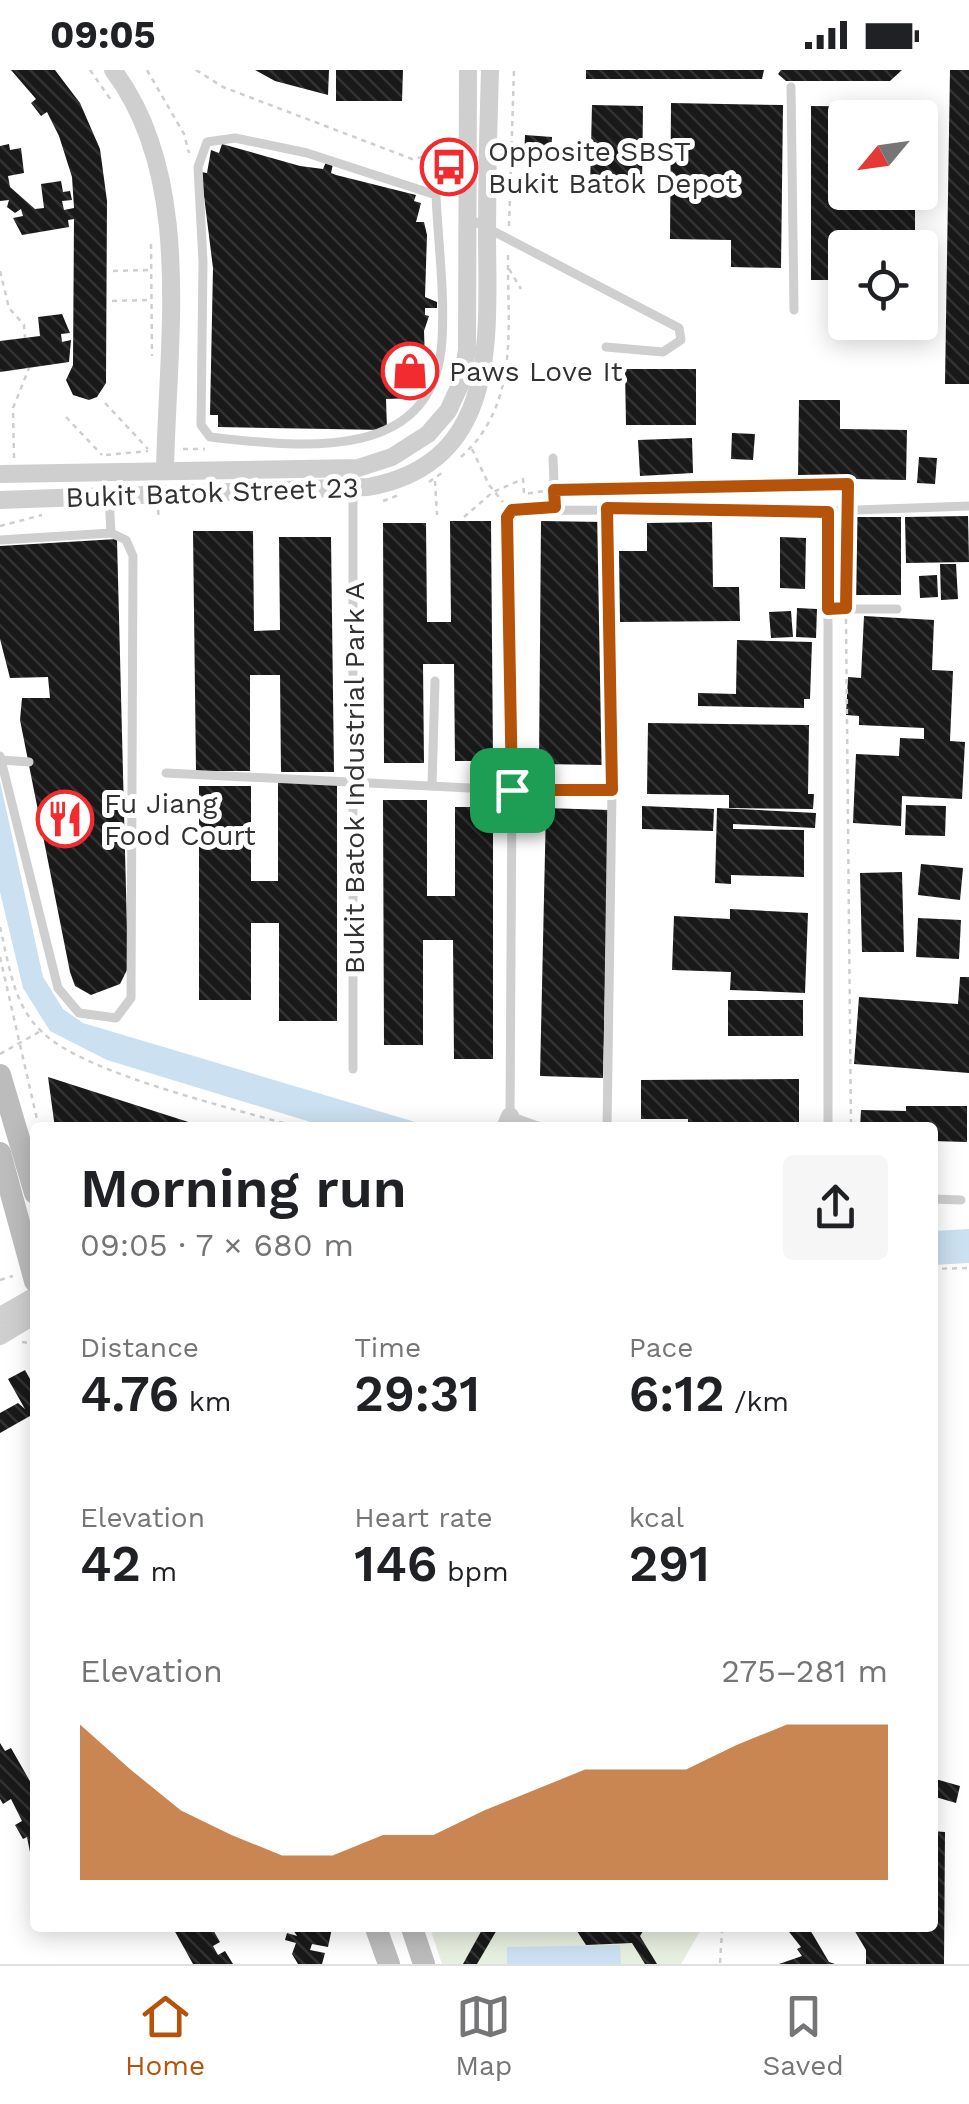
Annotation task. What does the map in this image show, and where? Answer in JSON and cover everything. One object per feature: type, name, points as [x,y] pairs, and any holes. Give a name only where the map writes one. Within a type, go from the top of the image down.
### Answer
[{"type":"main road","points":[[0,1075],[30,1176]]},
{"type":"main road","points":[[0,1153],[21,1282]]},
{"type":"main road","points":[[377,1932],[389,1964]]},
{"type":"main road","points":[[413,1932],[424,1964]]},
{"type":"street","points":[[113,70],[143,119],[157,155],[164,193],[169,286],[157,450],[165,471]]},
{"type":"street","name":"Bukit Batok Street 23","points":[[0,474],[353,468],[378,463],[416,443],[438,424],[455,396],[467,350],[468,70]]},
{"type":"street","name":"Bukit Batok Street 23","points":[[0,500],[355,488],[380,485],[417,469],[442,450],[469,416],[488,351],[490,70]]},
{"type":"street","points":[[0,1316],[30,1299]]},
{"type":"street","points":[[0,1336],[30,1319]]},
{"type":"lane","points":[[791,87],[794,310]]},
{"type":"lane","points":[[234,138],[308,153],[436,194],[442,342],[433,386],[406,421],[381,436],[278,445],[210,437],[202,425],[203,262],[198,167],[207,142],[234,138]]},
{"type":"lane","points":[[468,218],[679,328],[680,340],[663,352],[606,348]]},
{"type":"lane","points":[[553,458],[555,507]]},
{"type":"lane","name":"Bukit Batok Industrial Park A","points":[[352,1068],[353,468]]},
{"type":"lane","points":[[109,494],[110,533]]},
{"type":"lane","points":[[508,1122],[512,790],[507,517],[512,510],[555,507],[828,512],[969,506]]},
{"type":"lane","points":[[607,508],[612,790],[607,1122]]},
{"type":"lane","points":[[828,512],[828,1122]]},
{"type":"lane","points":[[0,540],[110,533],[126,540],[133,556],[131,998],[116,1018],[79,1013],[58,988],[0,758],[28,762]]},
{"type":"lane","points":[[828,609],[897,609]]},
{"type":"lane","points":[[432,786],[434,681]]},
{"type":"lane","points":[[166,773],[512,790],[612,790]]},
{"type":"lane","points":[[938,1199],[960,1200]]},
{"type":"path","points":[[90,70],[120,113]]},
{"type":"path","points":[[147,70],[184,134],[192,164]]},
{"type":"path","points":[[196,70],[223,86],[412,158],[430,158],[469,146]]},
{"type":"path","points":[[151,238],[152,357]]},
{"type":"path","points":[[508,266],[521,289]]},
{"type":"path","points":[[113,270],[152,270]]},
{"type":"path","points":[[0,271],[9,308],[24,325],[25,338]]},
{"type":"path","points":[[112,301],[153,300]]},
{"type":"path","points":[[17,452],[13,408],[28,368]]},
{"type":"path","points":[[105,403],[157,450]]},
{"type":"path","points":[[66,417],[102,455]]},
{"type":"path","points":[[472,447],[493,492],[512,510]]},
{"type":"path","points":[[84,457],[157,450],[217,450]]},
{"type":"path","points":[[435,479],[437,515]]},
{"type":"path","points":[[464,517],[493,492],[523,479],[524,494],[554,490],[848,484],[850,1122]]},
{"type":"path","points":[[0,928],[16,994],[40,1031],[56,1043],[132,1078],[280,1122]]},
{"type":"path","points":[[0,957],[38,1122]]},
{"type":"path","points":[[0,1054],[40,1031]]},
{"type":"path","points":[[0,1280],[21,1282],[12,1262]]},
{"type":"path","points":[[938,1269],[969,1268]]},
{"type":"path","points":[[720,1964],[722,1932]]},
{"type":"green space","points":[[431,1932],[700,1932],[681,1964],[442,1964]]},
{"type":"water","points":[[0,781],[43,977],[63,1009],[83,1023],[415,1122],[311,1122],[107,1060],[50,1031],[23,988],[0,892]]},
{"type":"water","points":[[969,1229],[969,1263],[938,1265],[938,1231]]},
{"type":"water","points":[[620,1945],[621,1964],[507,1964],[507,1947]]},
{"type":"building","points":[[11,70],[55,70],[80,103],[100,149],[107,201],[106,383],[97,397],[89,400],[73,395],[66,380],[73,365],[74,219],[68,220],[69,227],[22,235],[13,218],[23,216],[21,209],[15,213],[7,207],[9,200],[0,201],[0,146],[9,144],[10,150],[21,148],[24,173],[8,176],[10,187],[35,209],[44,208],[41,184],[61,181],[63,192],[70,191],[72,200],[62,201],[64,210],[74,208],[72,177],[59,136],[47,112],[41,116],[31,103],[36,99]]},
{"type":"building","points":[[255,70],[329,70],[328,95],[275,81]]},
{"type":"building","points":[[336,70],[403,70],[402,101],[336,101]]},
{"type":"building","points":[[586,70],[764,70],[762,79],[586,79]]},
{"type":"building","points":[[781,70],[902,70],[890,81],[786,81],[778,74]]},
{"type":"building","points":[[950,70],[969,70],[969,384],[945,384]]},
{"type":"building","points":[[671,103],[783,105],[781,268],[731,267],[731,240],[670,239]]},
{"type":"building","points":[[592,105],[643,106],[642,189],[590,188]]},
{"type":"building","points":[[811,106],[828,106],[828,210],[915,210],[915,230],[828,230],[828,280],[811,280]]},
{"type":"building","points":[[525,135],[552,137],[551,162],[524,160]]},
{"type":"building","points":[[222,144],[300,166],[323,169],[326,162],[333,164],[331,173],[416,195],[414,201],[421,203],[416,222],[424,222],[427,235],[425,297],[437,302],[437,308],[425,308],[425,315],[429,316],[424,331],[426,390],[416,390],[416,398],[386,399],[387,430],[218,427],[218,415],[210,415],[213,268],[201,172],[207,173],[211,150],[219,153]]},
{"type":"building","points":[[62,314],[70,333],[61,334],[62,342],[71,340],[69,362],[0,372],[0,341],[40,336],[38,317]]},
{"type":"building","points":[[625,369],[696,369],[696,425],[626,425]]},
{"type":"building","points":[[799,400],[840,400],[840,429],[907,430],[906,480],[798,478]]},
{"type":"building","points":[[732,433],[755,434],[753,460],[731,459]]},
{"type":"building","points":[[692,438],[693,473],[640,476],[638,440]]},
{"type":"building","points":[[919,457],[937,458],[935,484],[917,483]]},
{"type":"building","points":[[968,516],[969,562],[906,563],[905,517]]},
{"type":"building","points":[[855,517],[901,517],[901,595],[855,595]]},
{"type":"building","points":[[450,521],[491,521],[493,761],[455,761],[454,664],[423,664],[424,763],[384,763],[383,523],[426,523],[427,622],[451,622]]},
{"type":"building","points":[[541,521],[605,522],[603,765],[539,764]]},
{"type":"building","points":[[712,522],[713,587],[739,587],[740,621],[620,622],[619,551],[647,551],[647,523]]},
{"type":"building","points":[[193,531],[253,531],[254,631],[280,630],[279,537],[331,537],[334,772],[281,772],[280,675],[250,675],[250,771],[196,771]]},
{"type":"building","points":[[780,537],[806,538],[805,589],[780,588]]},
{"type":"building","points":[[117,539],[128,968],[120,984],[91,995],[75,986],[70,972],[20,720],[22,698],[50,698],[48,677],[10,678],[0,639],[0,546]]},
{"type":"building","points":[[940,564],[956,564],[958,599],[941,600]]},
{"type":"building","points":[[937,575],[938,597],[920,598],[919,576]]},
{"type":"building","points":[[797,608],[817,609],[816,638],[796,637]]},
{"type":"building","points":[[791,611],[793,637],[771,638],[769,612]]},
{"type":"building","points":[[864,616],[934,620],[932,670],[953,671],[950,741],[965,742],[962,799],[902,796],[901,826],[853,823],[856,754],[899,756],[900,738],[924,739],[924,728],[859,725],[859,716],[846,715],[848,677],[861,678]]},
{"type":"building","points":[[737,640],[812,642],[810,699],[804,699],[804,708],[698,706],[698,693],[736,694]]},
{"type":"building","points":[[648,723],[809,725],[808,794],[814,794],[813,809],[729,808],[729,795],[647,794]]},
{"type":"building","points":[[278,782],[337,783],[337,1021],[279,1021],[279,923],[251,923],[251,1000],[199,1000],[199,786],[251,786],[251,881],[278,881]]},
{"type":"building","points":[[383,800],[427,800],[427,896],[455,896],[455,807],[493,807],[493,1059],[454,1059],[453,940],[423,940],[423,1045],[384,1045]]},
{"type":"building","points":[[906,805],[946,806],[945,836],[905,835]]},
{"type":"building","points":[[642,806],[714,809],[713,831],[642,829]]},
{"type":"building","points":[[546,808],[609,810],[603,1078],[540,1076]]},
{"type":"building","points":[[717,808],[816,813],[815,828],[733,824],[733,829],[804,830],[804,877],[731,875],[731,884],[715,883]]},
{"type":"building","points":[[921,864],[963,868],[960,900],[918,895]]},
{"type":"building","points":[[902,872],[904,952],[862,952],[860,873]]},
{"type":"building","points":[[730,909],[808,913],[805,993],[730,990],[731,972],[672,970],[674,916],[730,919]]},
{"type":"building","points":[[918,918],[961,920],[959,959],[916,957]]},
{"type":"building","points":[[960,977],[969,977],[969,1073],[854,1064],[859,997],[958,1004]]},
{"type":"building","points":[[728,1000],[803,1000],[803,1036],[728,1036]]},
{"type":"building","points":[[48,1077],[188,1122],[54,1122]]},
{"type":"building","points":[[799,1079],[799,1122],[641,1119],[641,1080]]},
{"type":"building","points":[[906,1106],[967,1106],[967,1142],[938,1141],[938,1122],[860,1122],[861,1110],[906,1111]]},
{"type":"building","points":[[25,1370],[30,1379],[30,1416],[0,1433],[0,1413],[18,1403],[25,1409],[8,1379]]},
{"type":"building","points":[[0,1743],[5,1751],[11,1748],[30,1781],[30,1852],[27,1837],[23,1839],[15,1825],[22,1821],[11,1799],[3,1804]]},
{"type":"building","points":[[938,1780],[960,1786],[956,1803],[938,1798]]},
{"type":"building","points":[[938,1831],[945,1832],[944,1964],[866,1964],[866,1950],[855,1932],[938,1932]]},
{"type":"building","points":[[175,1932],[214,1932],[220,1942],[213,1946],[218,1955],[225,1951],[233,1964],[193,1964]]},
{"type":"building","points":[[294,1932],[331,1932],[328,1947],[312,1944],[310,1950],[325,1953],[322,1964],[298,1964],[292,1954],[296,1943],[285,1940],[287,1933],[297,1936]]},
{"type":"building","points":[[481,1932],[496,1932],[477,1964],[463,1964]]},
{"type":"building","points":[[578,1932],[642,1932],[640,1936],[657,1964],[645,1964],[632,1943],[586,1945]]},
{"type":"building","points":[[789,1932],[811,1932],[829,1962],[835,1964],[779,1964],[802,1956],[797,1949],[801,1947]]},
{"type":"place","name":"Opposite SBST Bukit Batok Depot","points":[[449,167]]},
{"type":"place","name":"Paws Love It","points":[[410,371]]},
{"type":"place","name":"Fu Jiang Food Court","points":[[65,819]]},
{"type":"route","points":[[848,484],[846,608],[828,609],[828,512],[607,508],[612,790],[512,790],[507,517],[512,510],[555,507],[554,490],[848,484]]}]
